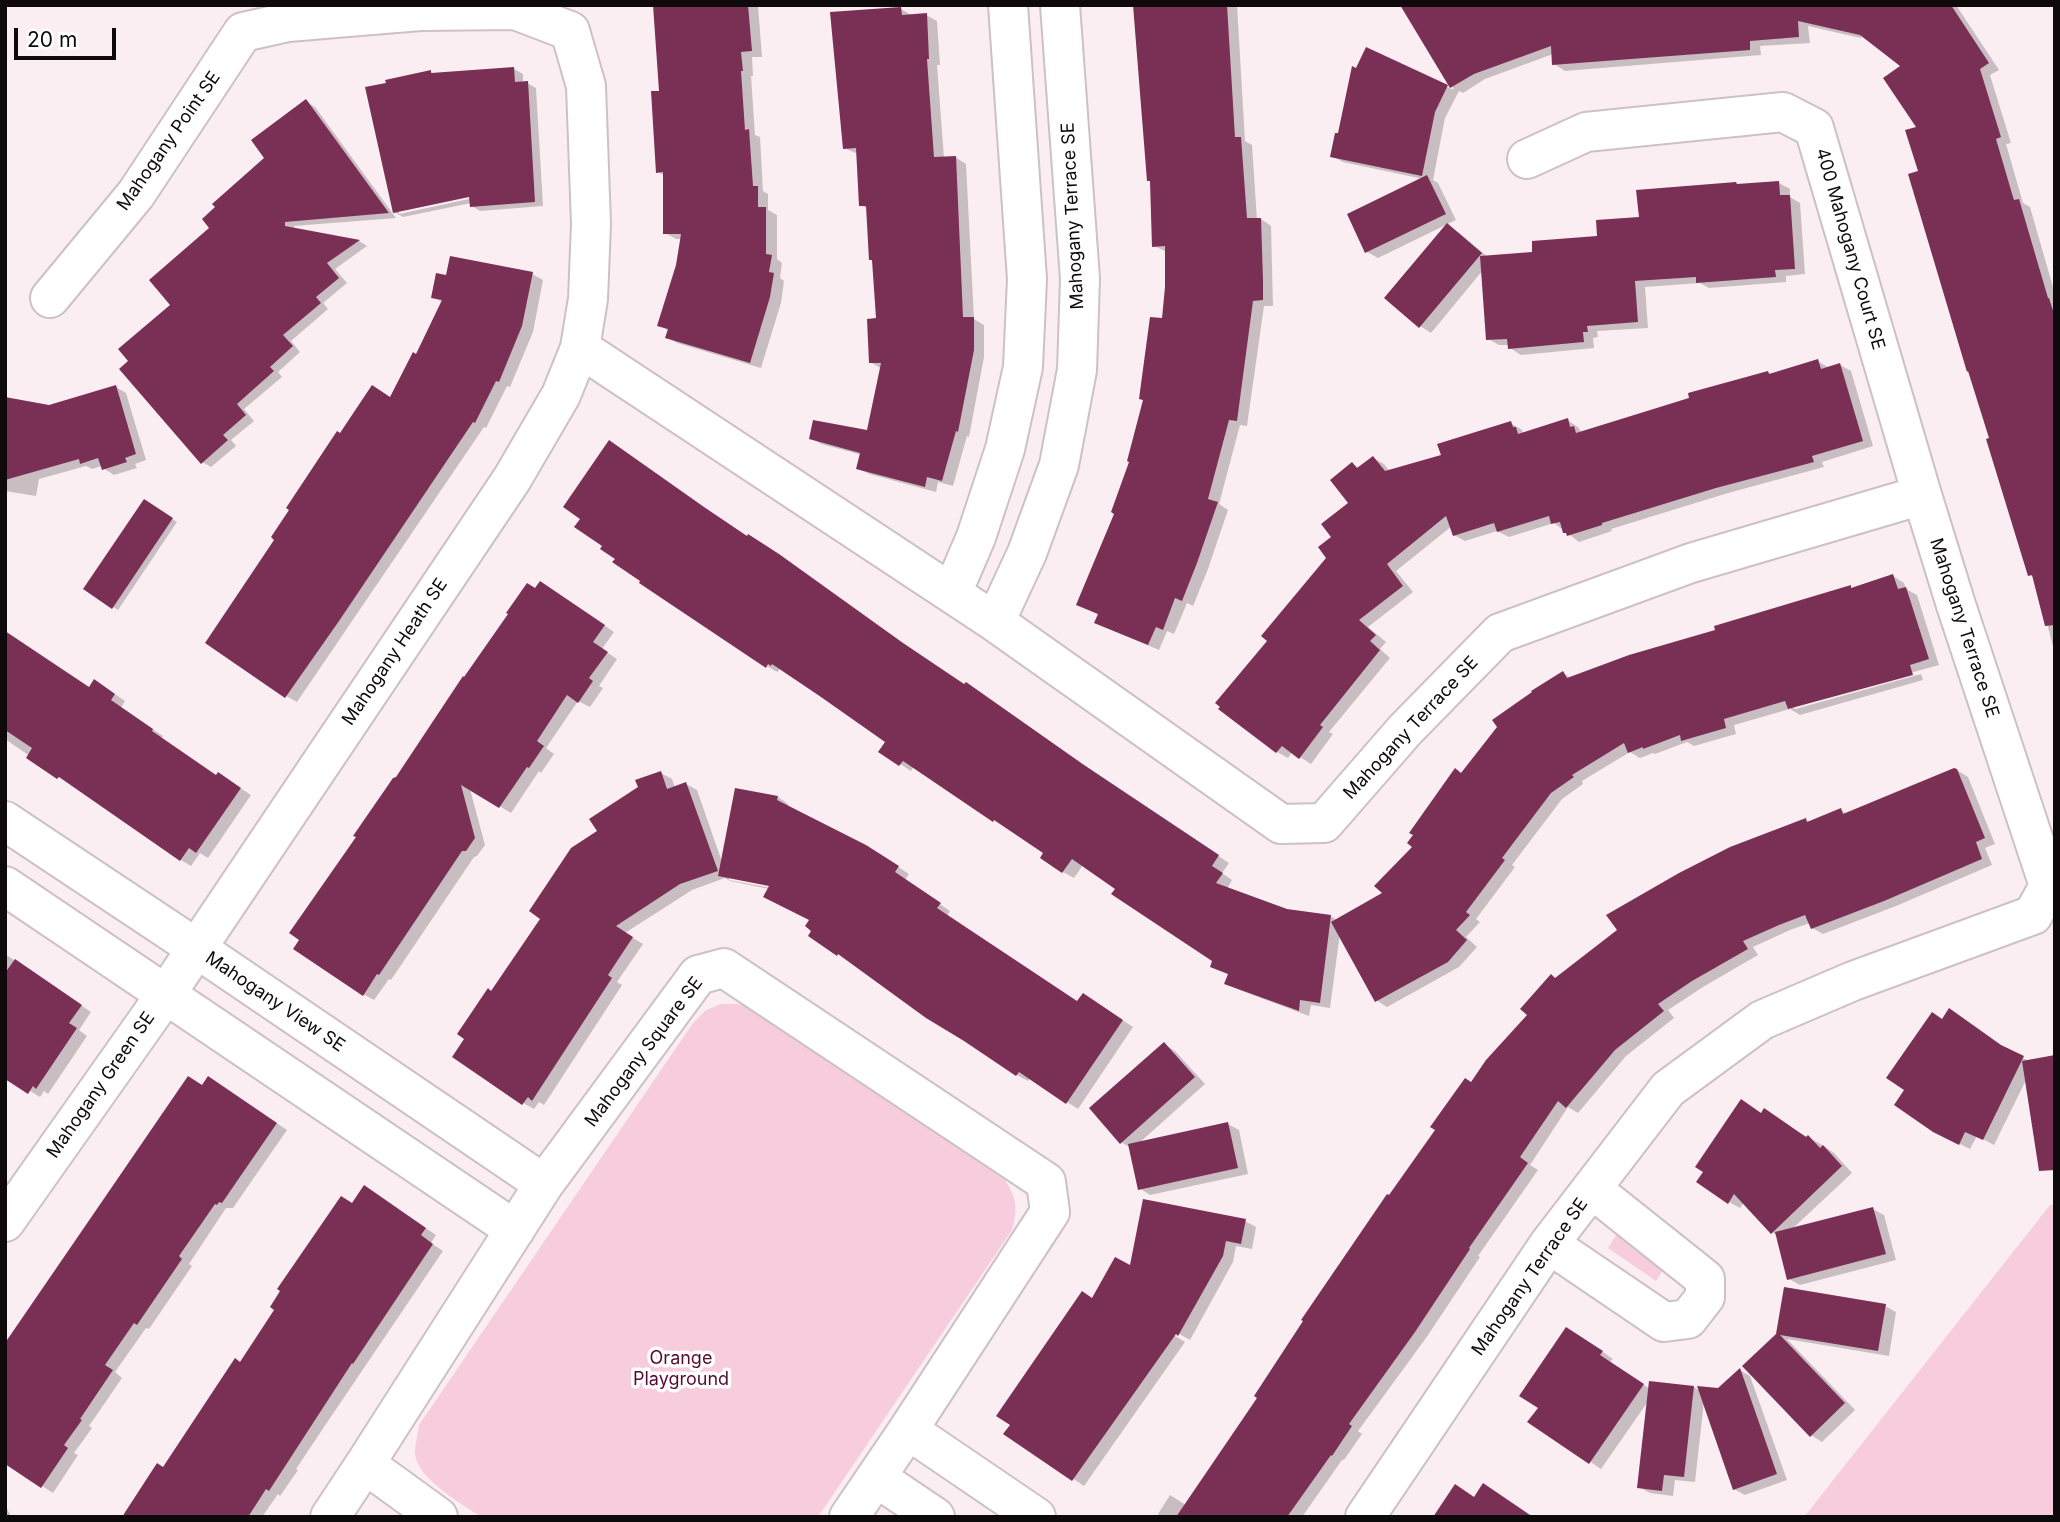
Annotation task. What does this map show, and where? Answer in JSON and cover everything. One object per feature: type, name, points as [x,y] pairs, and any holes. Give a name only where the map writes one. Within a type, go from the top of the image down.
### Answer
[{"type":"street","points":[[952,593],[976,537],[1005,449],[1023,368],[1027,279],[1008,5]]},
{"type":"street","name":"Mahogany Terrace SE","points":[[995,622],[1027,553],[1059,465],[1077,370],[1080,279],[1060,5]]},
{"type":"street","name":"Mahogany Point SE","points":[[50,298],[136,194],[243,32],[288,22],[420,11],[515,10],[570,31],[586,86],[591,224],[588,299],[580,348]]},
{"type":"street","name":"400 Mahogany Court SE","points":[[1527,159],[1586,132],[1783,112],[1814,128],[1922,495]]},
{"type":"street","points":[[1027,279],[1080,279]]},
{"type":"street","name":"Mahogany Terrace SE","points":[[580,348],[995,622],[1281,824],[1324,823],[1405,730],[1500,633],[1691,563],[1922,495],[2049,886],[2033,915],[1853,981],[1762,1020],[1668,1089],[1549,1244],[1365,1517]]},
{"type":"street","name":"Mahogany Heath SE","points":[[196,947],[512,479],[561,395],[580,348]]},
{"type":"street","name":"Mahogany View SE","points":[[5,821],[196,947],[544,1184]]},
{"type":"street","points":[[5,886],[515,1230]]},
{"type":"street","name":"Mahogany Green SE","points":[[5,1222],[166,994],[196,947]]},
{"type":"street","name":"Mahogany Square SE","points":[[330,1517],[544,1184],[698,975],[724,968],[1046,1182],[1050,1212],[849,1517]]},
{"type":"street","points":[[1549,1244],[1664,1322],[1688,1319],[1705,1297],[1705,1279],[1592,1189]]},
{"type":"street","points":[[908,1430],[1036,1517]]},
{"type":"street","points":[[365,1464],[438,1517]]},
{"type":"street","points":[[877,1478],[936,1517]]},
{"type":"green space","name":"Orange Playground","points":[[720,1004],[749,1006],[1005,1180],[1015,1204],[1012,1230],[818,1517],[481,1517],[441,1490],[423,1472],[415,1453],[419,1425],[693,1023],[705,1011]]},
{"type":"green space","points":[[2055,1204],[2055,1517],[1804,1517],[2050,1205]]},
{"type":"green space","points":[[1617,1234],[1665,1267],[1656,1281],[1608,1248]]},
{"type":"building","points":[[653,5],[748,5],[752,51],[741,52],[745,130],[749,129],[753,186],[758,186],[758,207],[766,207],[766,254],[772,255],[769,272],[774,273],[770,297],[750,363],[665,338],[668,329],[657,326],[676,265],[681,234],[663,234],[663,172],[656,173],[651,91],[659,91]]},
{"type":"building","points":[[1133,5],[1227,5],[1235,137],[1241,137],[1247,218],[1261,218],[1263,280],[1263,300],[1253,301],[1237,421],[1229,420],[1208,499],[1218,502],[1182,601],[1175,598],[1163,630],[1156,627],[1148,645],[1094,623],[1098,614],[1076,605],[1114,514],[1111,512],[1129,462],[1127,461],[1143,400],[1139,399],[1150,317],[1162,318],[1165,287],[1165,246],[1152,247],[1150,181],[1147,181]]},
{"type":"building","points":[[1400,5],[1951,5],[1989,63],[1980,69],[2001,137],[1996,139],[2014,200],[2019,199],[2055,317],[2055,625],[2045,626],[2032,575],[2028,576],[1986,439],[1989,438],[1908,174],[1918,171],[1905,130],[1916,127],[1883,78],[1900,66],[1860,35],[1798,21],[1799,37],[1750,41],[1750,50],[1552,65],[1551,46],[1474,74],[1450,88]]},
{"type":"building","points":[[901,7],[902,15],[927,13],[927,59],[934,157],[956,156],[963,317],[974,317],[974,350],[958,432],[956,431],[942,481],[927,477],[925,487],[856,469],[860,453],[809,439],[813,420],[867,430],[881,363],[869,363],[867,319],[876,318],[866,206],[859,206],[856,148],[843,149],[830,12]]},
{"type":"building","points":[[1366,47],[1448,85],[1435,112],[1422,176],[1330,157],[1335,133],[1338,133],[1352,66],[1356,68]]},
{"type":"building","points":[[514,67],[515,82],[528,81],[535,202],[470,207],[469,197],[393,213],[365,87],[431,70],[431,73]]},
{"type":"building","points":[[306,99],[389,213],[285,222],[285,226],[360,240],[327,263],[339,278],[316,297],[321,303],[283,335],[293,346],[270,367],[274,371],[237,404],[246,415],[223,435],[228,440],[201,464],[119,369],[128,361],[118,349],[170,305],[149,280],[209,228],[202,219],[215,207],[212,204],[264,158],[251,140]]},
{"type":"building","points":[[1427,175],[1446,214],[1365,253],[1347,214]]},
{"type":"building","points":[[1779,181],[1780,195],[1790,195],[1795,269],[1775,270],[1776,277],[1696,283],[1696,277],[1635,281],[1638,322],[1587,326],[1588,332],[1583,332],[1584,342],[1508,349],[1507,339],[1486,340],[1480,256],[1532,252],[1532,241],[1597,236],[1596,220],[1639,217],[1636,190]]},
{"type":"building","points":[[1447,223],[1482,253],[1419,328],[1384,298]]},
{"type":"building","points":[[450,256],[533,272],[522,326],[499,382],[496,381],[475,423],[473,422],[285,698],[205,643],[274,540],[271,537],[289,510],[286,508],[337,431],[340,433],[372,385],[390,397],[413,352],[416,354],[442,300],[431,298],[436,273],[446,275]]},
{"type":"building","points":[[1818,359],[1821,369],[1840,363],[1863,441],[1812,456],[1814,462],[1716,488],[1567,536],[1563,533],[1560,522],[1551,524],[1549,516],[1497,532],[1494,523],[1453,536],[1446,516],[1387,564],[1403,586],[1359,620],[1376,635],[1370,641],[1380,650],[1320,725],[1323,727],[1299,759],[1282,746],[1276,753],[1218,709],[1220,707],[1215,703],[1267,641],[1261,636],[1326,558],[1318,547],[1331,537],[1321,524],[1348,503],[1330,480],[1352,462],[1357,468],[1373,456],[1385,471],[1441,455],[1437,444],[1511,421],[1518,434],[1568,418],[1570,427],[1574,426],[1576,433],[1689,398],[1688,393],[1768,371],[1769,374]]},
{"type":"building","points":[[116,385],[136,454],[125,458],[127,462],[102,470],[98,458],[80,464],[79,459],[5,480],[5,397],[49,405]]},
{"type":"building","points":[[609,440],[747,536],[748,534],[779,554],[903,643],[964,684],[966,682],[1219,855],[1212,866],[1223,873],[1216,883],[1287,909],[1331,915],[1320,1003],[1300,1000],[1299,1011],[1224,984],[1228,974],[1210,967],[1212,961],[1111,894],[1115,889],[1072,859],[1062,873],[1040,858],[1043,853],[994,820],[993,822],[903,761],[899,766],[878,752],[885,742],[821,697],[772,664],[768,664],[766,668],[612,562],[615,559],[600,549],[602,546],[574,527],[580,519],[563,507]]},
{"type":"building","points":[[144,499],[173,518],[112,609],[83,589]]},
{"type":"building","points":[[1893,574],[1898,589],[1906,587],[1929,659],[1910,665],[1913,675],[1788,709],[1785,701],[1724,719],[1726,728],[1681,741],[1680,735],[1628,753],[1624,743],[1572,775],[1574,777],[1551,793],[1466,912],[1470,915],[1456,930],[1467,940],[1448,962],[1375,1002],[1331,922],[1382,893],[1374,886],[1412,847],[1407,843],[1413,835],[1409,833],[1455,768],[1461,773],[1497,727],[1492,720],[1563,671],[1567,678],[1629,655],[1715,630],[1714,626]]},
{"type":"building","points":[[540,581],[605,625],[593,642],[608,652],[589,678],[593,681],[578,703],[567,695],[537,741],[544,746],[499,808],[461,785],[475,838],[466,851],[462,851],[363,996],[293,949],[299,940],[289,933],[527,583],[535,588]]},
{"type":"building","points":[[5,631],[89,687],[94,679],[115,694],[111,700],[153,729],[152,731],[216,775],[218,772],[241,788],[196,853],[189,848],[180,861],[59,777],[57,779],[26,758],[32,748],[5,730]]},
{"type":"building","points":[[1957,769],[1985,838],[1976,842],[1982,859],[1811,929],[1805,915],[1743,941],[1748,949],[1658,1004],[1664,1011],[1615,1050],[1566,1108],[1558,1101],[1520,1157],[1528,1163],[1415,1332],[1349,1424],[1352,1426],[1332,1456],[1287,1517],[1176,1517],[1257,1398],[1254,1396],[1303,1321],[1301,1320],[1387,1194],[1389,1195],[1435,1130],[1430,1127],[1465,1078],[1471,1082],[1486,1060],[1527,1015],[1520,1009],[1551,974],[1555,978],[1617,930],[1606,915],[1730,847],[1806,818],[1807,822],[1841,808],[1843,814]]},
{"type":"building","points":[[661,771],[667,789],[686,782],[718,871],[680,884],[616,926],[633,937],[608,975],[612,978],[532,1101],[528,1097],[522,1105],[452,1057],[464,1039],[457,1034],[488,988],[491,991],[540,919],[529,911],[571,848],[597,831],[589,819],[638,787],[635,780]]},
{"type":"building","points":[[735,788],[778,796],[777,800],[866,845],[899,866],[895,872],[941,903],[937,908],[1077,1001],[1083,993],[1123,1020],[1066,1104],[1019,1072],[1016,1076],[926,1018],[838,954],[837,956],[808,936],[811,931],[805,926],[809,920],[763,897],[769,886],[718,876]]},
{"type":"building","points":[[15,959],[82,1005],[69,1023],[77,1028],[36,1089],[33,1086],[28,1094],[5,1079],[5,973]]},
{"type":"building","points":[[1949,1008],[2001,1045],[2024,1056],[1983,1140],[1965,1132],[1959,1145],[1933,1132],[1894,1105],[1904,1090],[1886,1078],[1932,1012],[1942,1019]]},
{"type":"building","points":[[1164,1042],[1195,1077],[1120,1144],[1089,1108]]},
{"type":"building","points":[[2055,1055],[2055,1170],[2039,1171],[2022,1061]]},
{"type":"building","points":[[188,1076],[202,1085],[208,1076],[277,1123],[222,1203],[215,1204],[137,1325],[134,1323],[105,1365],[113,1370],[64,1445],[68,1448],[41,1488],[5,1464],[5,1343]]},
{"type":"building","points":[[1741,1099],[1761,1113],[1764,1108],[1806,1137],[1808,1135],[1820,1148],[1823,1145],[1842,1166],[1771,1234],[1734,1194],[1728,1204],[1696,1182],[1703,1172],[1695,1167]]},
{"type":"building","points":[[1228,1122],[1238,1168],[1138,1190],[1128,1144]]},
{"type":"building","points":[[364,1185],[426,1228],[421,1235],[433,1244],[269,1491],[266,1489],[248,1517],[122,1517],[157,1463],[163,1467],[235,1358],[240,1362],[274,1310],[270,1307],[280,1291],[277,1289],[341,1196],[352,1203]]},
{"type":"building","points":[[1143,1199],[1246,1219],[1241,1244],[1226,1241],[1223,1256],[1178,1336],[1176,1334],[1072,1481],[1003,1434],[1010,1425],[996,1416],[1082,1291],[1092,1298],[1115,1257],[1130,1265]]},
{"type":"building","points":[[1873,1207],[1886,1254],[1787,1280],[1775,1232]]},
{"type":"building","points":[[1784,1287],[1886,1304],[1878,1351],[1780,1335],[1845,1403],[1810,1437],[1742,1366],[1776,1334]]},
{"type":"building","points":[[1566,1327],[1603,1351],[1600,1355],[1644,1384],[1589,1464],[1527,1422],[1538,1408],[1519,1396]]},
{"type":"building","points":[[1740,1368],[1777,1474],[1733,1490],[1697,1386],[1718,1388]]},
{"type":"building","points":[[1649,1381],[1694,1386],[1684,1477],[1664,1475],[1662,1491],[1637,1488]]},
{"type":"building","points":[[1483,1483],[1533,1517],[1433,1517],[1455,1484],[1474,1497]]}]
